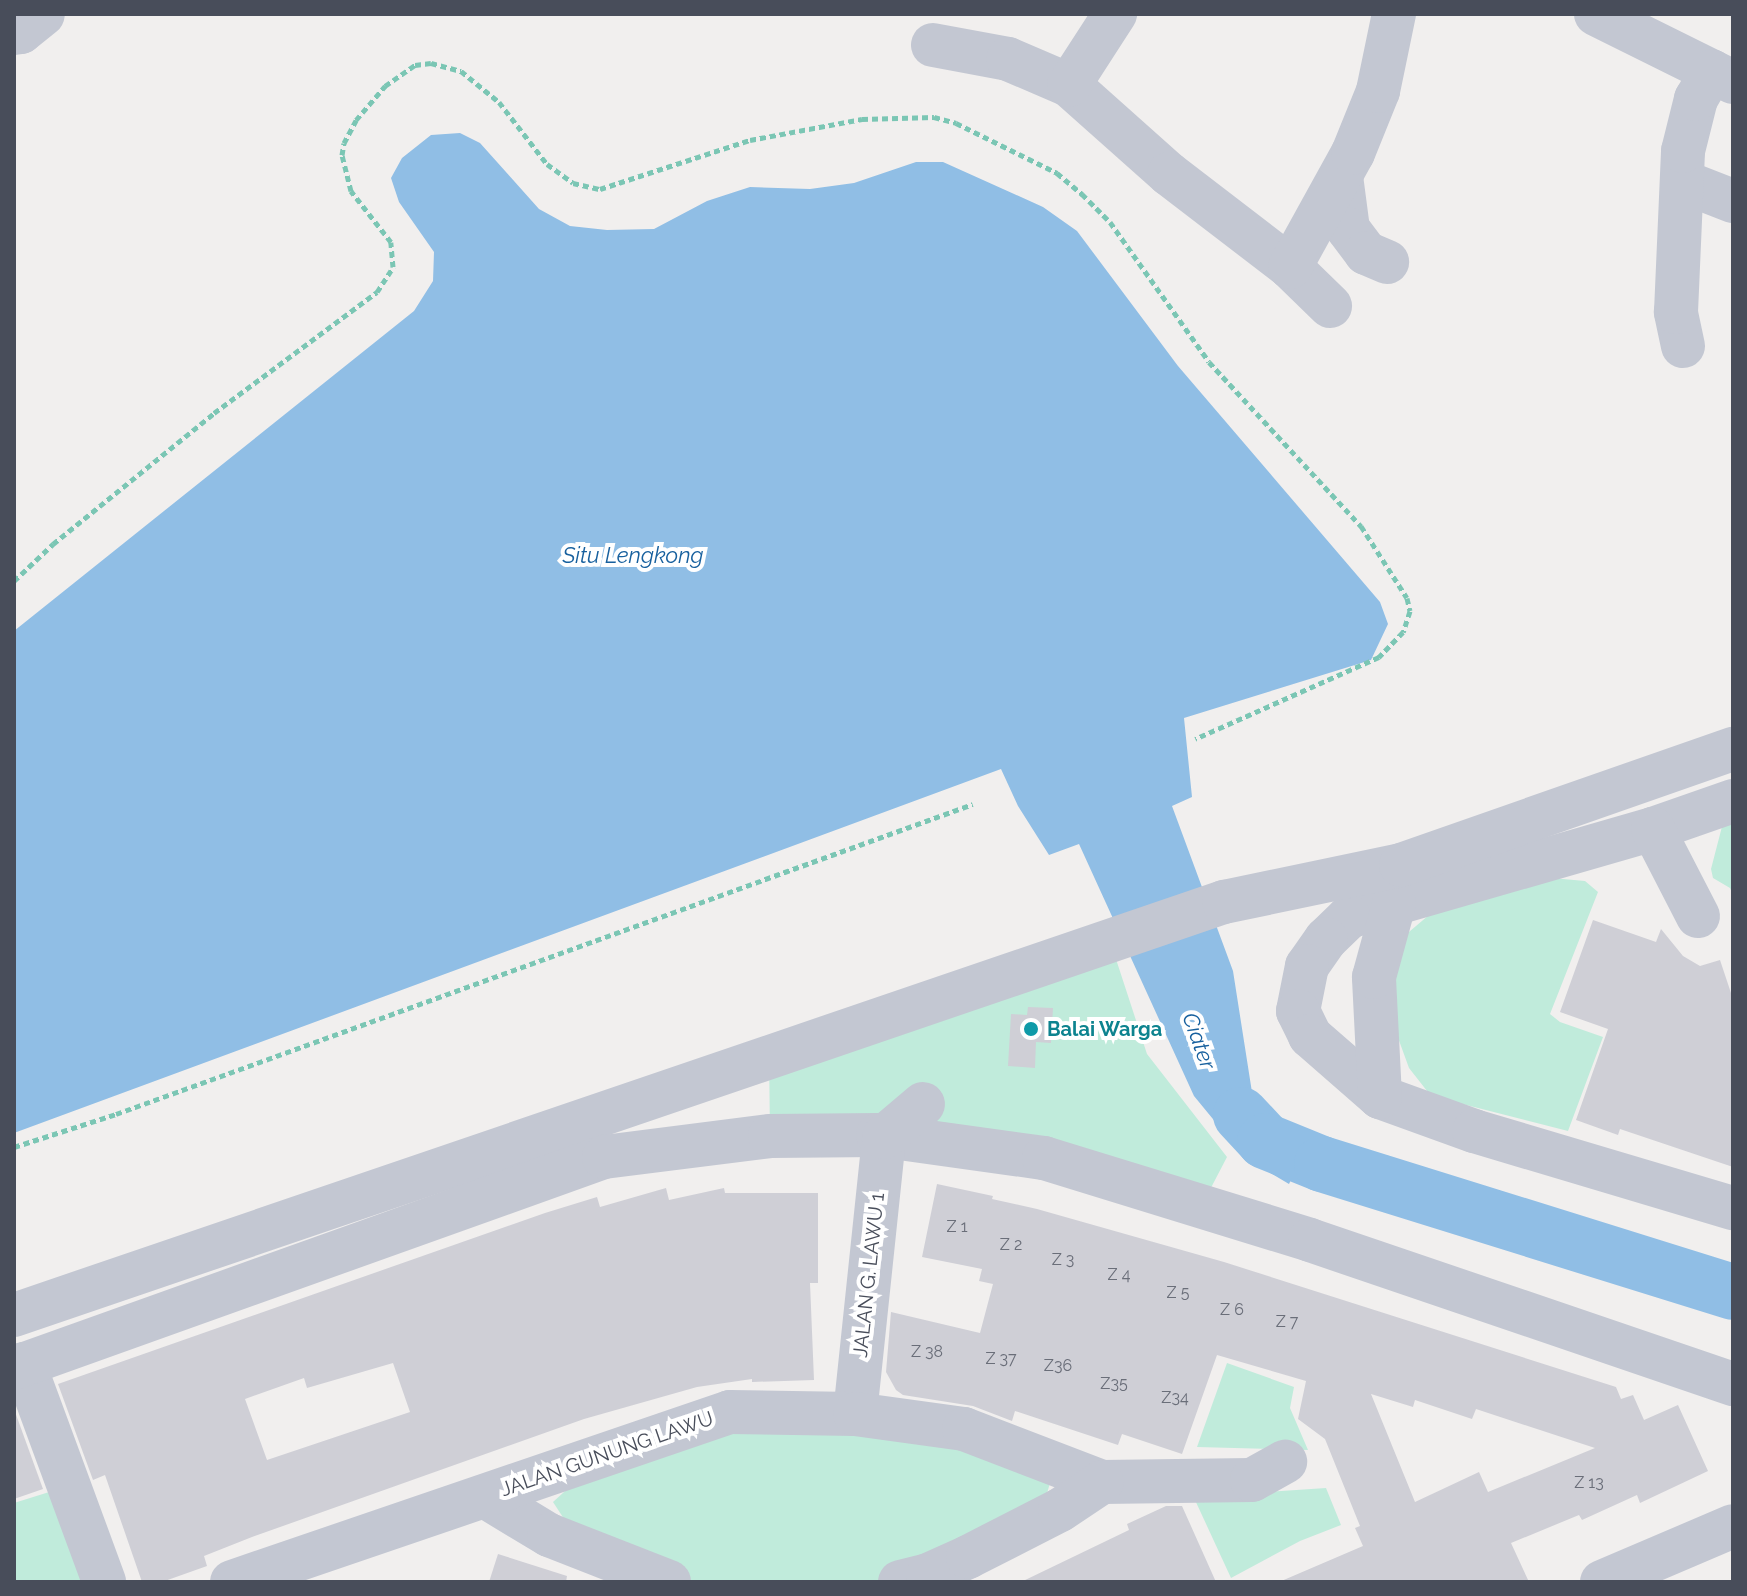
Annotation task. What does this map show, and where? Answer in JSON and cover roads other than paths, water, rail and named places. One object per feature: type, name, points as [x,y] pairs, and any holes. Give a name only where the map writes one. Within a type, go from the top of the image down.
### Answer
[{"type":"street","points":[[14,33],[21,32],[43,14]]},
{"type":"street","points":[[1069,85],[1115,14]]},
{"type":"street","points":[[1290,267],[1341,176],[1378,91],[1394,14]]},
{"type":"street","points":[[1596,14],[1723,76],[1696,99],[1686,138],[1676,312],[1683,346]]},
{"type":"street","points":[[933,45],[1008,59],[1069,85],[1169,174],[1290,267],[1330,306]]},
{"type":"street","points":[[1341,176],[1348,229],[1366,253],[1387,262]]},
{"type":"street","points":[[1684,182],[1733,201]]},
{"type":"street","points":[[14,1315],[1224,902],[1401,865],[1733,749]]},
{"type":"street","points":[[1733,801],[1653,829],[1349,917],[1326,939],[1307,966],[1298,1011],[1310,1036],[1380,1097],[1474,1131],[1733,1208]]},
{"type":"street","points":[[1653,829],[1698,916]]},
{"type":"street","points":[[1380,1097],[1374,977],[1394,904]]},
{"type":"street","points":[[884,1137],[923,1104]]},
{"type":"street","points":[[104,1582],[19,1366],[604,1157],[770,1136],[884,1137],[1044,1158],[1310,1240],[1733,1390]]},
{"type":"street","name":"JALAN G. LAWU 1","points":[[855,1414],[884,1137]]},
{"type":"street","name":"JALAN GUNUNG LAWU","points":[[232,1582],[730,1412],[855,1414],[964,1429],[1102,1482],[1252,1480],[1285,1462]]},
{"type":"street","points":[[900,1582],[928,1575],[968,1557],[1060,1510],[1102,1482]]},
{"type":"street","name":"JALAN GUNUNG LAWU","points":[[486,1497],[549,1535],[669,1582]]},
{"type":"street","points":[[1602,1582],[1733,1526]]},
{"type":"water","name":"Situ Lengkong","points":[[460,133],[480,143],[539,209],[570,226],[607,230],[654,229],[707,201],[750,187],[810,189],[854,183],[916,162],[943,162],[1043,207],[1077,231],[1178,366],[1380,602],[1388,624],[1371,660],[1184,718],[1192,797],[1172,806],[1233,971],[1254,1105],[1280,1131],[1310,1139],[1289,1184],[1245,1158],[1194,1096],[1079,844],[1049,855],[1018,806],[1001,769],[14,1133],[14,631],[414,311],[433,281],[434,252],[399,202],[391,178],[402,158],[431,135]]},
{"type":"waterway","name":"Ciater","points":[[1241,1115],[1265,1141],[1322,1164],[1733,1292]]},
{"type":"place","name":"Balai Warga","points":[[1031,1029]]}]
